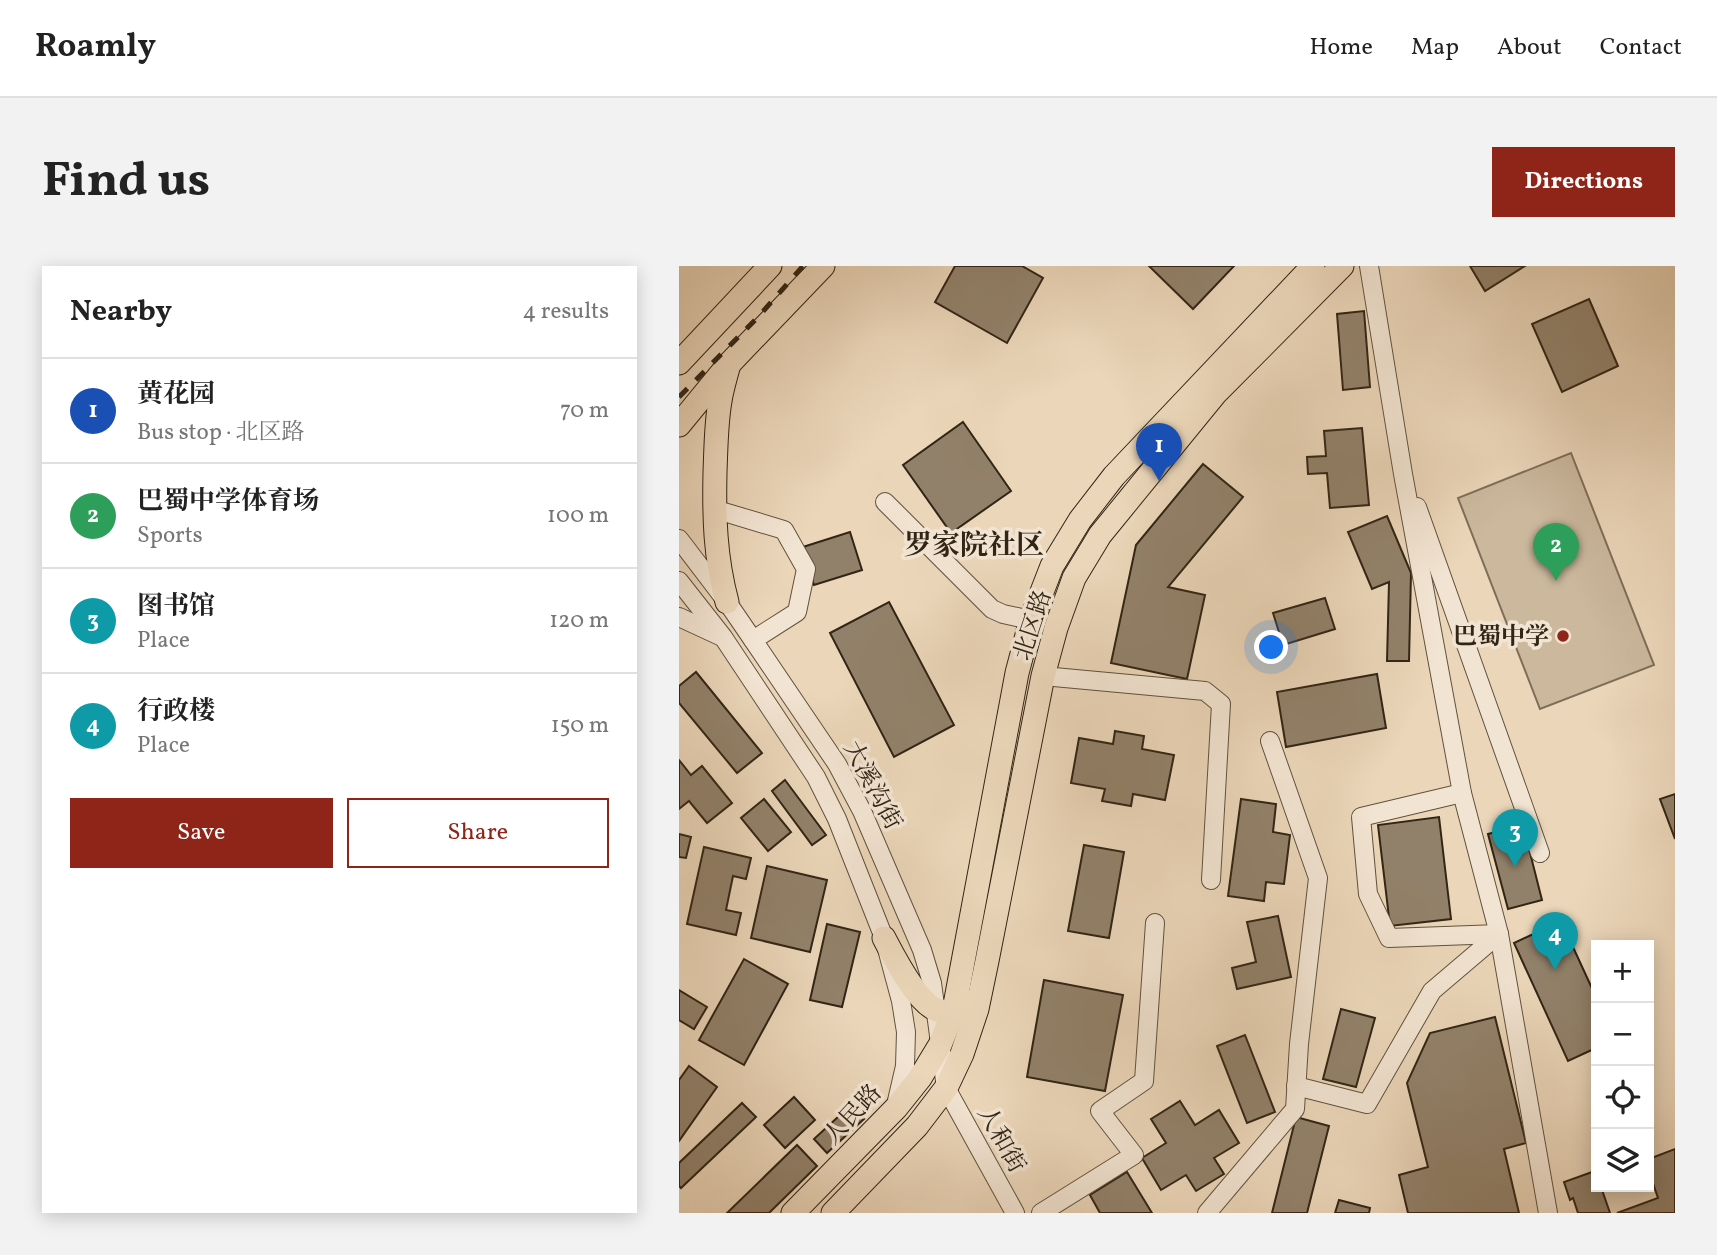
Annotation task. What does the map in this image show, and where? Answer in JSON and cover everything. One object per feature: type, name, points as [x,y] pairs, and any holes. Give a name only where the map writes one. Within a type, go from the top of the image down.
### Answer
[{"type":"main road","points":[[679,363],[770,266]]},
{"type":"main road","points":[[679,425],[729,364],[823,266]]},
{"type":"main road","name":"北区路","points":[[940,1045],[945,1010],[1017,673],[1031,620],[1052,566],[1080,520],[1114,476],[1313,266]]},
{"type":"main road","name":"北区路","points":[[946,1088],[963,1054],[977,1009],[1043,676],[1056,628],[1075,579],[1100,535],[1215,394],[1342,266]]},
{"type":"main road","points":[[727,602],[719,574],[714,509],[717,427],[720,400],[729,364]]},
{"type":"main road","points":[[884,938],[914,989],[928,1004],[945,1010],[968,999],[987,961]]},
{"type":"main road","name":"人民路","points":[[793,1213],[896,1108],[940,1045]]},
{"type":"main road","points":[[833,1213],[917,1126],[946,1088]]},
{"type":"street","points":[[1369,266],[1403,474],[1462,793],[1499,934],[1548,1213]]},
{"type":"street","points":[[1403,474],[1422,517],[1540,853]]},
{"type":"street","points":[[885,502],[992,609],[1031,620]]},
{"type":"street","points":[[714,509],[784,530],[806,569],[797,612],[753,640]]},
{"type":"street","name":"大溪沟街","points":[[679,539],[727,602],[837,764],[862,811],[945,1010]]},
{"type":"street","name":"大溪沟街","points":[[679,581],[723,637],[816,777],[837,819],[884,938],[901,1001],[906,1032],[905,1066],[896,1108]]},
{"type":"street","points":[[679,617],[723,637]]},
{"type":"street","points":[[1043,676],[1205,691],[1221,704],[1211,880]]},
{"type":"street","points":[[1207,1213],[1295,1109],[1299,1044],[1318,878],[1270,741]]},
{"type":"street","points":[[1462,793],[1361,817],[1368,894],[1389,938],[1499,934]]},
{"type":"street","points":[[1041,1213],[1133,1155],[1100,1111],[1143,1081],[1155,923]]},
{"type":"street","points":[[1296,1086],[1367,1104],[1432,991],[1499,934]]},
{"type":"street","points":[[940,1045],[946,1088]]},
{"type":"street","name":"人和街","points":[[946,1088],[1015,1213]]},
{"type":"shaded area","points":[[1571,453],[1654,665],[1540,709],[1458,498]]},
{"type":"building","points":[[955,266],[1022,266],[1043,278],[1007,343],[935,302]]},
{"type":"building","points":[[1149,266],[1234,266],[1193,309]]},
{"type":"building","points":[[1470,266],[1525,266],[1485,291]]},
{"type":"building","points":[[1589,299],[1618,366],[1562,392],[1532,324]]},
{"type":"building","points":[[1364,311],[1370,387],[1343,390],[1337,314]]},
{"type":"building","points":[[963,422],[1011,491],[951,533],[903,465]]},
{"type":"building","points":[[1362,428],[1369,505],[1330,508],[1327,473],[1308,474],[1307,457],[1326,456],[1324,431]]},
{"type":"building","points":[[1203,464],[1243,497],[1168,587],[1205,595],[1187,679],[1111,663],[1136,545]]},
{"type":"building","points":[[1387,516],[1411,573],[1409,661],[1387,661],[1389,582],[1372,589],[1348,532]]},
{"type":"building","points":[[850,532],[862,570],[814,585],[803,547]]},
{"type":"building","points":[[1325,598],[1335,629],[1283,645],[1273,613]]},
{"type":"building","points":[[889,602],[954,725],[894,757],[830,633]]},
{"type":"building","points":[[696,672],[762,753],[737,773],[679,703],[679,686]]},
{"type":"building","points":[[1377,674],[1386,728],[1286,747],[1277,692]]},
{"type":"building","points":[[1115,731],[1144,736],[1142,749],[1174,755],[1165,800],[1133,794],[1131,806],[1102,801],[1105,789],[1071,783],[1079,738],[1113,744]]},
{"type":"building","points":[[679,760],[691,775],[702,766],[732,803],[707,823],[689,801],[679,809]]},
{"type":"building","points":[[785,780],[826,835],[812,845],[772,791]]},
{"type":"building","points":[[1675,794],[1675,839],[1660,799]]},
{"type":"building","points":[[764,799],[791,832],[768,851],[741,818]]},
{"type":"building","points":[[1241,799],[1276,804],[1273,832],[1290,835],[1284,884],[1266,882],[1264,901],[1228,896]]},
{"type":"building","points":[[1439,817],[1451,919],[1390,926],[1378,825]]},
{"type":"building","points":[[1523,825],[1542,900],[1508,909],[1488,834]]},
{"type":"building","points":[[679,834],[691,837],[686,858],[679,857]]},
{"type":"building","points":[[1084,845],[1124,852],[1109,938],[1068,931]]},
{"type":"building","points":[[704,847],[751,858],[746,879],[733,876],[726,910],[741,913],[736,935],[687,924]]},
{"type":"building","points":[[767,866],[827,880],[810,952],[751,938]]},
{"type":"building","points":[[1278,916],[1291,977],[1237,989],[1232,968],[1256,962],[1247,922]]},
{"type":"building","points":[[1561,921],[1591,986],[1591,1050],[1568,1061],[1514,943]]},
{"type":"building","points":[[827,924],[860,932],[842,1007],[810,1000]]},
{"type":"building","points":[[744,959],[788,984],[744,1065],[699,1040]]},
{"type":"building","points":[[1044,980],[1123,995],[1105,1091],[1027,1077]]},
{"type":"building","points":[[679,990],[707,1007],[694,1029],[679,1020]]},
{"type":"building","points":[[1341,1009],[1375,1018],[1356,1087],[1323,1079]]},
{"type":"building","points":[[1495,1017],[1526,1143],[1504,1149],[1519,1213],[1408,1213],[1399,1175],[1428,1167],[1407,1083],[1430,1033]]},
{"type":"building","points":[[1245,1035],[1275,1112],[1247,1123],[1217,1046]]},
{"type":"building","points":[[689,1066],[717,1087],[679,1141],[679,1080]]},
{"type":"building","points":[[794,1097],[815,1120],[785,1148],[764,1125]]},
{"type":"building","points":[[1180,1101],[1195,1125],[1219,1110],[1239,1143],[1214,1158],[1224,1174],[1196,1191],[1186,1175],[1161,1190],[1142,1158],[1166,1143],[1151,1119]]},
{"type":"building","points":[[742,1103],[756,1117],[681,1188],[679,1163]]},
{"type":"building","points":[[851,1105],[864,1119],[827,1153],[814,1139]]},
{"type":"building","points":[[1296,1117],[1329,1126],[1307,1213],[1272,1213]]},
{"type":"building","points":[[797,1145],[817,1166],[769,1213],[727,1213]]},
{"type":"building","points":[[1675,1149],[1675,1213],[1617,1213],[1658,1198],[1654,1186],[1654,1157]]},
{"type":"building","points":[[1127,1172],[1152,1213],[1100,1213],[1090,1195]]},
{"type":"building","points":[[1591,1172],[1591,1192],[1603,1192],[1610,1213],[1578,1213],[1564,1182]]},
{"type":"building","points":[[1339,1200],[1370,1208],[1369,1213],[1335,1213]]},
{"type":"railway","points":[[679,397],[759,316],[803,266]]},
{"type":"place","name":"黄花园","points":[[1159,481]]},
{"type":"place","name":"巴蜀中学体育场","points":[[1556,581]]},
{"type":"place","name":"巴蜀中学","points":[[1563,636]]},
{"type":"place","name":"图书馆","points":[[1515,867]]},
{"type":"place","name":"行政楼","points":[[1555,970]]},
{"type":"district","name":"罗家院社区","points":[[974,544]]}]
